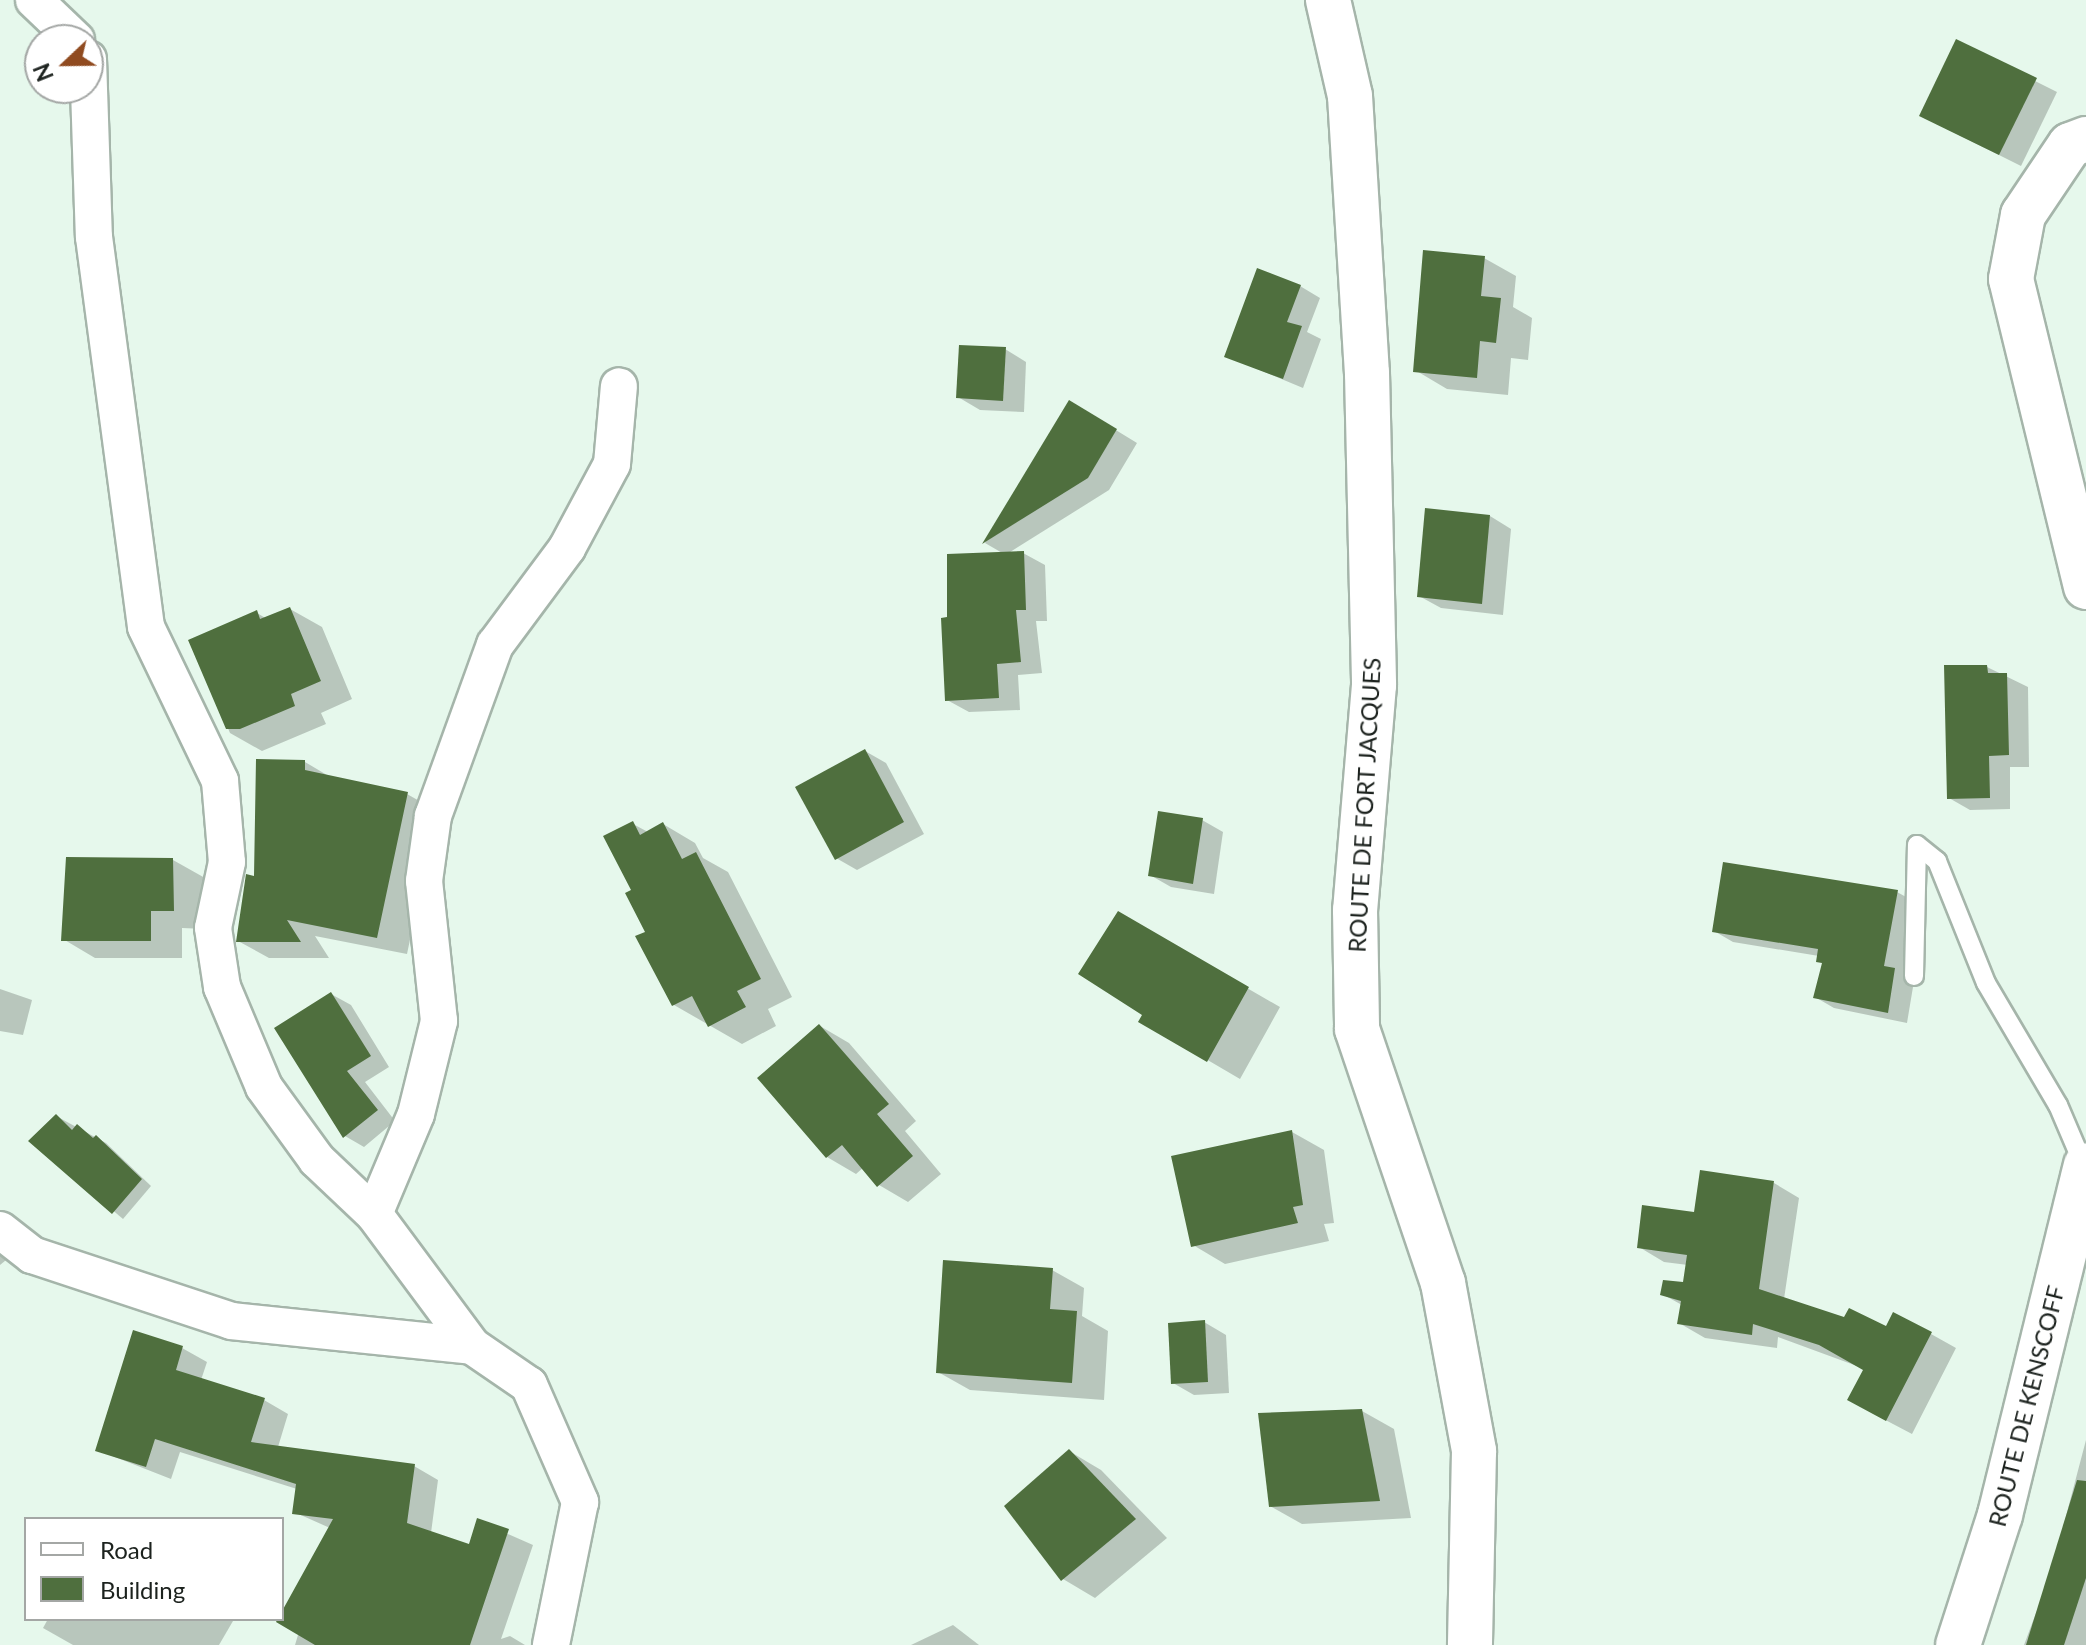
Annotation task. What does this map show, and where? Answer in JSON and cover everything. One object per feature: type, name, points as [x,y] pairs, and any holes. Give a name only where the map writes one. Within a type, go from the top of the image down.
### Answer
[{"type":"street","points":[[34,0],[59,24]]},
{"type":"street","name":"ROUTE DE FORT JACQUES","points":[[1328,0],[1350,96],[1367,373],[1374,685],[1355,910],[1357,1029],[1443,1283],[1474,1451],[1470,1645]]},
{"type":"street","points":[[90,104],[94,237],[146,627],[220,781],[227,862],[213,928],[222,987],[264,1087],[317,1160],[374,1214],[472,1346],[529,1385],[580,1502],[551,1645]]},
{"type":"street","points":[[2086,139],[2070,145],[2023,215],[2011,279],[2086,587]]},
{"type":"street","points":[[374,1214],[416,1114],[439,1021],[424,881],[433,816],[495,645],[567,548],[612,464],[619,386]]},
{"type":"street","name":"ROUTE DE KENSCOFF","points":[[1958,1645],[2000,1515],[2086,1167]]},
{"type":"street","points":[[0,1230],[32,1255],[231,1321],[472,1346]]},
{"type":"lane","points":[[1914,976],[1917,845],[1937,861],[1986,983],[2058,1105],[2086,1167]]},
{"type":"building","points":[[1956,39],[2037,78],[1999,155],[1919,116]]},
{"type":"building","points":[[1423,250],[1485,256],[1481,296],[1501,298],[1496,343],[1480,341],[1477,378],[1413,372]]},
{"type":"building","points":[[1257,268],[1301,285],[1287,322],[1302,326],[1283,379],[1224,357]]},
{"type":"building","points":[[959,345],[1006,347],[1003,401],[956,398]]},
{"type":"building","points":[[1069,400],[1117,429],[1088,478],[982,544]]},
{"type":"building","points":[[1425,508],[1490,515],[1482,604],[1417,597]]},
{"type":"building","points":[[1024,551],[1026,610],[1016,610],[1021,662],[997,664],[999,698],[945,701],[941,618],[947,617],[947,554]]},
{"type":"building","points":[[290,607],[321,681],[291,694],[295,706],[240,729],[226,729],[188,640],[257,610],[260,619]]},
{"type":"building","points":[[1944,665],[1987,665],[1988,673],[2007,673],[2009,755],[1989,756],[1990,798],[1947,799]]},
{"type":"building","points":[[865,749],[904,822],[835,860],[795,787]]},
{"type":"building","points":[[256,759],[305,760],[305,770],[408,792],[377,938],[287,920],[301,942],[236,942],[246,874],[254,876]]},
{"type":"building","points":[[1158,811],[1203,818],[1193,884],[1148,876]]},
{"type":"building","points":[[633,821],[640,835],[663,822],[682,859],[696,852],[761,979],[737,991],[746,1007],[708,1027],[692,996],[672,1006],[635,936],[645,932],[625,893],[631,890],[603,836]]},
{"type":"building","points":[[66,857],[173,858],[174,911],[151,911],[151,941],[61,941]]},
{"type":"building","points":[[1723,862],[1898,890],[1884,966],[1895,968],[1888,1013],[1813,998],[1822,963],[1816,962],[1818,949],[1712,932]]},
{"type":"building","points":[[1118,911],[1249,987],[1207,1062],[1138,1022],[1142,1015],[1078,974]]},
{"type":"building","points":[[331,992],[371,1056],[347,1071],[378,1110],[343,1138],[274,1028]]},
{"type":"building","points":[[819,1024],[889,1104],[877,1114],[913,1156],[877,1187],[842,1145],[826,1158],[757,1078]]},
{"type":"building","points":[[56,1114],[72,1130],[77,1124],[93,1138],[96,1135],[142,1179],[112,1214],[28,1141]]},
{"type":"building","points":[[1292,1130],[1303,1205],[1293,1207],[1298,1223],[1191,1247],[1171,1156]]},
{"type":"building","points":[[1700,1170],[1774,1181],[1759,1289],[1844,1317],[1849,1308],[1886,1326],[1893,1312],[1932,1332],[1886,1421],[1847,1400],[1863,1370],[1819,1345],[1753,1324],[1752,1335],[1677,1324],[1681,1301],[1660,1295],[1663,1280],[1683,1282],[1687,1255],[1637,1248],[1642,1205],[1694,1212]]},
{"type":"building","points":[[943,1260],[1053,1268],[1050,1309],[1077,1311],[1072,1383],[936,1373]]},
{"type":"building","points":[[1205,1320],[1208,1382],[1171,1384],[1168,1323]]},
{"type":"building","points":[[133,1330],[183,1346],[176,1370],[265,1398],[251,1442],[415,1464],[407,1523],[469,1544],[477,1518],[509,1529],[470,1645],[315,1645],[276,1622],[284,1621],[284,1608],[333,1519],[292,1514],[296,1484],[155,1439],[146,1467],[95,1451]]},
{"type":"building","points":[[1362,1409],[1380,1501],[1269,1507],[1258,1413]]},
{"type":"building","points":[[1069,1449],[1136,1519],[1061,1581],[1004,1506]]},
{"type":"building","points":[[2077,1480],[2086,1481],[2086,1578],[2064,1645],[2026,1645]]}]
